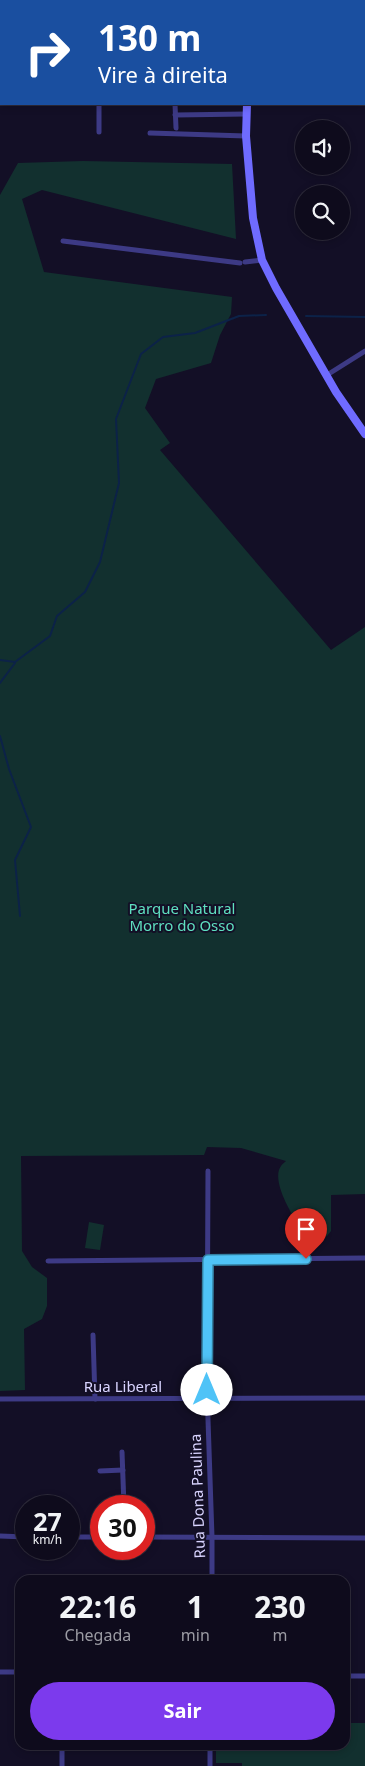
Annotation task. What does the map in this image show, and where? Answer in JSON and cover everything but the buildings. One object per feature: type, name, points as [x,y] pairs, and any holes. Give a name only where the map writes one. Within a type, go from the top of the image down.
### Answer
[{"type":"main road","points":[[247,105],[246,136],[253,218],[262,260],[336,392],[365,434]]},
{"type":"street","points":[[98,132],[99,105]]},
{"type":"street","points":[[175,105],[176,128]]},
{"type":"street","points":[[175,115],[246,114]]},
{"type":"street","points":[[150,133],[246,136]]},
{"type":"street","points":[[63,241],[242,262],[262,260]]},
{"type":"street","points":[[327,375],[365,351]]},
{"type":"street","name":"Rua Dona Paulina","points":[[208,1171],[207,1399],[212,1575]]},
{"type":"street","points":[[48,1261],[365,1258]]},
{"type":"street","points":[[94,1335],[95,1399]]},
{"type":"street","name":"Rua Liberal","points":[[0,1399],[365,1398]]},
{"type":"street","points":[[122,1452],[124,1495]]},
{"type":"street","points":[[100,1471],[123,1470]]},
{"type":"street","points":[[0,1536],[15,1536]]},
{"type":"street","points":[[155,1537],[365,1538]]},
{"type":"street","points":[[0,1672],[15,1672]]},
{"type":"street","points":[[350,1676],[365,1676]]},
{"type":"street","points":[[62,1750],[62,1766]]},
{"type":"street","points":[[210,1750],[210,1766]]},
{"type":"green space","name":"Parque Natural Morro do Osso","points":[[83,161],[232,164],[236,239],[42,190],[22,199],[44,272],[232,297],[231,314],[220,335],[211,363],[156,379],[145,408],[170,443],[160,450],[331,650],[365,627],[365,1194],[331,1195],[331,1231],[327,1236],[302,1231],[289,1209],[281,1190],[278,1173],[281,1165],[286,1161],[241,1148],[207,1147],[204,1155],[21,1156],[22,1251],[32,1267],[47,1278],[47,1306],[42,1319],[24,1329],[25,1390],[0,1391],[0,195],[18,163]]},
{"type":"green space","points":[[89,1222],[104,1225],[100,1250],[85,1248]]},
{"type":"green space","points":[[350,1723],[365,1723],[365,1766],[242,1766],[242,1763],[216,1763],[216,1750],[350,1750]]},
{"type":"waterway","points":[[0,660],[15,662],[50,636],[57,616],[85,592],[100,562],[119,483],[116,419],[141,354],[163,337],[195,333],[239,316],[266,315]]},
{"type":"waterway","points":[[306,316],[365,317]]},
{"type":"waterway","points":[[0,683],[15,663]]},
{"type":"waterway","points":[[0,736],[9,769],[31,827],[15,860],[20,916]]},
{"type":"route","points":[[207,1390],[208,1260],[306,1259]]}]
